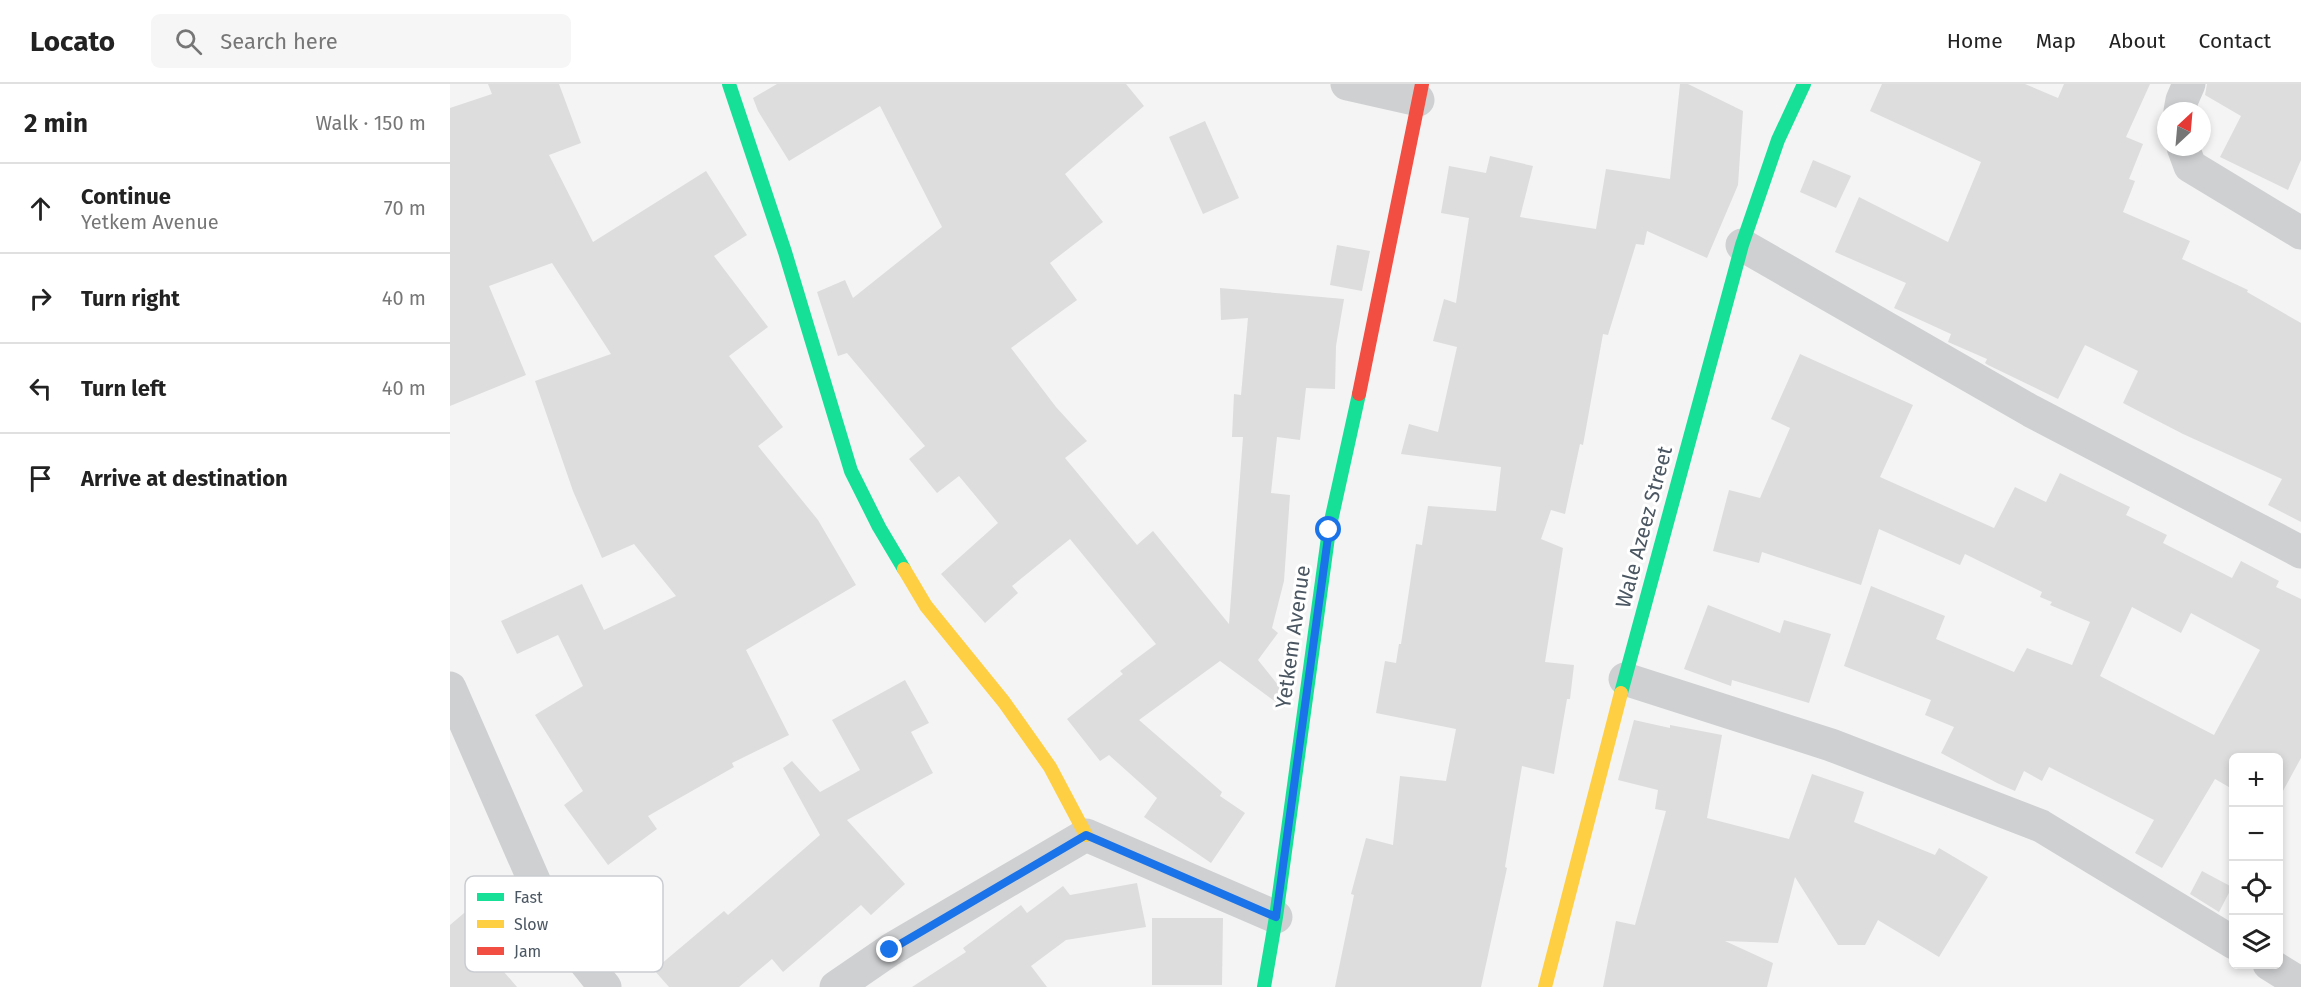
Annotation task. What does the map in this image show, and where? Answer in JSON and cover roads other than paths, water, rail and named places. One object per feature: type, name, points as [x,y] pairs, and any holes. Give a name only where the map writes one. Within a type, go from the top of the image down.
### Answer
[{"type":"street","points":[[729,84],[785,252],[851,471],[879,527],[927,606],[1004,702],[1050,767],[1086,835],[1276,917]]},
{"type":"street","points":[[1347,84],[1420,92]]},
{"type":"street","name":"Wale Azeez Street","points":[[1545,987],[1625,679],[1743,244],[1778,141],[1804,84]]},
{"type":"street","points":[[2182,102],[2189,84]]},
{"type":"street","name":"Yetkem Avenue","points":[[1264,987],[1276,917],[1329,530],[1373,332],[1420,92]]},
{"type":"street","points":[[2186,156],[2190,166],[2301,233]]},
{"type":"street","points":[[1743,244],[2031,411],[2301,552]]},
{"type":"street","points":[[1625,679],[1831,745],[2041,826],[2229,940]]},
{"type":"street","points":[[450,688],[532,876]]},
{"type":"street","points":[[836,987],[890,950],[1086,835]]},
{"type":"street","points":[[2277,969],[2301,984]]},
{"type":"street","points":[[593,972],[605,987]]}]
